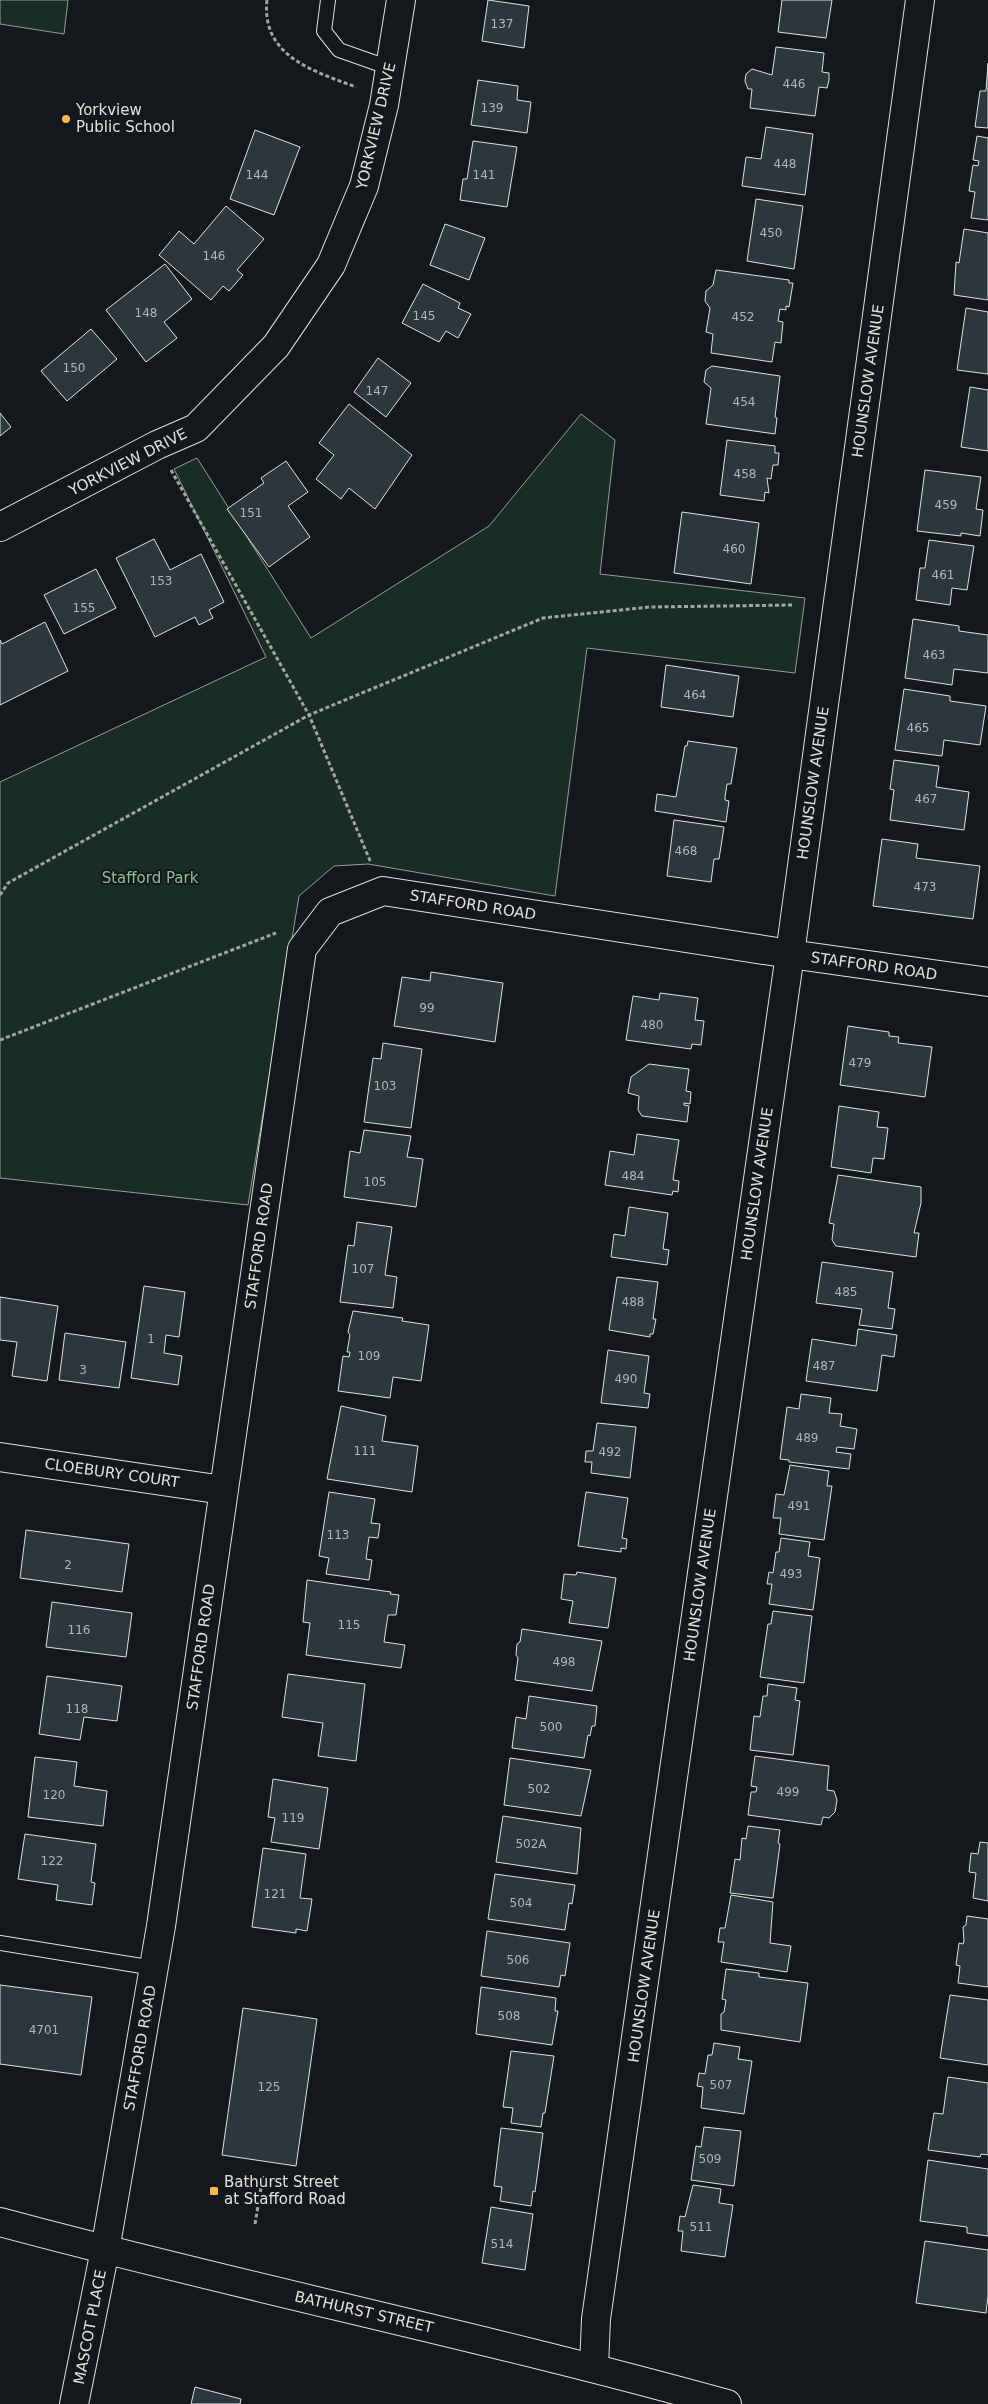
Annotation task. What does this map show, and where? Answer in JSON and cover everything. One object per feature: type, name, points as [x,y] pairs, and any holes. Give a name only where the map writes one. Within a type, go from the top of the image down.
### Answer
[{"type":"street","name":"YORKVIEW DRIVE","points":[[0,527],[157,445],[196,428],[276,346],[331,265],[364,186],[384,105],[400,0]]},
{"type":"street","name":"HOUNSLOW AVENUE","points":[[594,2367],[596,2319],[790,954],[920,0]]},
{"type":"street","name":"STAFFORD ROAD","points":[[105,2250],[154,1968],[302,949],[330,912],[383,891],[790,954],[988,982]]},
{"type":"street","name":"CLOEBURY COURT","points":[[0,1457],[223,1490]]},
{"type":"street","name":"BATHURST STREET","points":[[0,2222],[105,2250],[594,2367],[727,2404]]},
{"type":"street","name":"MASCOT PLACE","points":[[74,2404],[105,2250]]},
{"type":"lane","points":[[328,0],[324,31],[339,50],[390,68]]},
{"type":"lane","points":[[0,1943],[154,1968]]},
{"type":"path","points":[[267,0],[265,18],[280,49],[312,71],[356,87]]},
{"type":"path","points":[[157,445],[309,715],[383,891]]},
{"type":"path","points":[[0,894],[8,884],[309,715],[542,618],[650,607],[793,605]]},
{"type":"path","points":[[0,1040],[284,930]]},
{"type":"path","points":[[255,2224],[263,2176]]},
{"type":"green space","points":[[0,0],[68,0],[64,34],[0,24]]},
{"type":"green space","name":"Stafford Park","points":[[581,414],[615,440],[600,574],[805,598],[795,673],[587,648],[555,896],[368,864],[334,866],[299,896],[248,1205],[0,1178],[0,782],[266,657],[174,469],[197,458],[311,638],[489,526]]},
{"type":"building","points":[[488,0],[529,6],[524,48],[482,41]]},
{"type":"building","points":[[782,0],[832,0],[826,38],[778,32]]},
{"type":"building","points":[[776,47],[824,53],[822,72],[829,73],[829,80],[827,88],[819,87],[815,116],[750,108],[752,89],[748,89],[745,81],[746,74],[752,69],[772,75]]},
{"type":"building","points":[[988,63],[988,128],[975,127],[980,91],[986,91]]},
{"type":"building","points":[[478,80],[518,86],[517,100],[531,102],[527,133],[471,125]]},
{"type":"building","points":[[766,127],[813,134],[805,195],[742,186],[746,157],[761,159]]},
{"type":"building","points":[[255,130],[300,147],[274,215],[230,199]]},
{"type":"building","points":[[977,136],[988,138],[988,220],[971,218],[975,192],[969,191],[973,165],[978,166],[979,161],[973,160]]},
{"type":"building","points":[[473,141],[517,147],[507,207],[460,200],[463,179],[467,179]]},
{"type":"building","points":[[756,199],[803,206],[794,269],[747,261]]},
{"type":"building","points":[[226,206],[264,239],[237,270],[243,275],[229,291],[223,286],[211,300],[159,255],[179,231],[194,244]]},
{"type":"building","points":[[445,224],[485,238],[469,280],[430,265]]},
{"type":"building","points":[[964,229],[988,233],[988,300],[954,295],[956,262],[959,263]]},
{"type":"building","points":[[165,264],[192,299],[164,322],[177,338],[146,362],[106,310]]},
{"type":"building","points":[[716,270],[789,280],[789,283],[793,283],[789,307],[786,306],[786,310],[780,309],[778,321],[783,322],[781,343],[775,342],[772,362],[711,353],[713,334],[706,332],[710,308],[705,301],[706,291],[713,285]]},
{"type":"building","points":[[423,284],[460,303],[458,308],[471,314],[458,338],[446,331],[439,342],[402,323]]},
{"type":"building","points":[[966,308],[988,312],[988,374],[957,370]]},
{"type":"building","points":[[91,329],[117,359],[67,401],[41,371]]},
{"type":"building","points":[[378,358],[411,383],[386,417],[354,392]]},
{"type":"building","points":[[712,366],[780,376],[775,434],[706,424],[711,388],[704,382],[706,370]]},
{"type":"building","points":[[970,387],[988,390],[988,451],[961,447]]},
{"type":"building","points":[[349,404],[412,455],[375,509],[349,488],[341,499],[316,479],[334,455],[319,443]]},
{"type":"building","points":[[0,413],[11,427],[0,436]]},
{"type":"building","points":[[727,440],[775,446],[775,453],[779,453],[778,465],[773,465],[771,479],[767,478],[769,493],[765,492],[764,501],[720,495]]},
{"type":"building","points":[[286,461],[308,492],[288,506],[310,537],[269,567],[227,509],[264,483],[261,478]]},
{"type":"building","points":[[925,470],[981,477],[976,509],[983,510],[980,536],[961,533],[961,536],[917,531]]},
{"type":"building","points":[[682,512],[759,523],[751,584],[674,573]]},
{"type":"building","points":[[154,539],[170,570],[201,554],[224,602],[209,610],[213,618],[199,625],[195,617],[155,637],[116,558]]},
{"type":"building","points":[[929,540],[974,546],[967,590],[952,588],[950,605],[916,600],[920,568],[925,568]]},
{"type":"building","points":[[96,569],[116,608],[64,634],[44,595]]},
{"type":"building","points":[[913,619],[959,626],[959,631],[988,635],[988,673],[954,669],[952,685],[905,678]]},
{"type":"building","points":[[45,622],[68,671],[0,705],[0,640],[2,644]]},
{"type":"building","points":[[666,665],[739,676],[733,717],[661,707]]},
{"type":"building","points":[[904,689],[950,696],[950,701],[986,706],[980,745],[944,740],[942,756],[895,750]]},
{"type":"building","points":[[688,741],[737,748],[731,784],[727,784],[725,797],[725,800],[729,801],[726,822],[655,811],[657,794],[676,797],[685,746],[687,746]]},
{"type":"building","points":[[894,760],[939,766],[936,787],[969,792],[964,830],[890,820],[894,790],[890,789]]},
{"type":"building","points":[[674,820],[724,827],[719,859],[714,859],[711,882],[667,876]]},
{"type":"building","points":[[882,839],[918,844],[916,858],[980,866],[973,919],[873,906]]},
{"type":"building","points":[[431,972],[503,983],[495,1042],[394,1026],[402,977],[430,981]]},
{"type":"building","points":[[660,993],[698,998],[695,1020],[704,1021],[701,1045],[692,1044],[691,1049],[626,1040],[633,996],[659,1000]]},
{"type":"building","points":[[848,1026],[889,1032],[889,1036],[899,1037],[898,1043],[932,1047],[925,1097],[840,1085]]},
{"type":"building","points":[[383,1043],[422,1049],[411,1128],[364,1122],[373,1058],[381,1059]]},
{"type":"building","points":[[649,1064],[689,1069],[686,1091],[691,1092],[690,1104],[684,1103],[684,1105],[689,1106],[687,1122],[642,1116],[638,1110],[639,1096],[628,1093],[631,1077]]},
{"type":"building","points":[[839,1106],[879,1112],[877,1127],[888,1128],[884,1159],[873,1158],[871,1173],[831,1167]]},
{"type":"building","points":[[364,1130],[411,1136],[407,1157],[423,1159],[416,1207],[344,1197],[350,1151],[360,1153]]},
{"type":"building","points":[[637,1134],[679,1140],[673,1180],[679,1181],[678,1192],[673,1191],[672,1195],[605,1185],[610,1151],[634,1155]]},
{"type":"building","points":[[838,1175],[921,1187],[921,1203],[914,1233],[919,1233],[916,1257],[836,1246],[832,1240],[834,1224],[829,1223]]},
{"type":"building","points":[[629,1207],[668,1213],[663,1249],[669,1250],[667,1265],[611,1257],[614,1234],[625,1236]]},
{"type":"building","points":[[357,1222],[392,1227],[385,1275],[397,1277],[393,1308],[340,1302],[348,1245],[354,1246]]},
{"type":"building","points":[[822,1262],[893,1272],[888,1308],[895,1309],[892,1329],[859,1325],[862,1309],[816,1303]]},
{"type":"building","points":[[617,1277],[658,1282],[653,1319],[656,1319],[653,1334],[650,1334],[650,1337],[609,1330]]},
{"type":"building","points":[[144,1286],[185,1292],[179,1337],[166,1335],[164,1353],[182,1356],[178,1385],[131,1378]]},
{"type":"building","points":[[0,1297],[58,1306],[47,1381],[12,1376],[17,1342],[0,1340]]},
{"type":"building","points":[[353,1311],[403,1318],[402,1321],[429,1325],[421,1381],[393,1377],[390,1398],[338,1391],[343,1356],[349,1357],[350,1352],[347,1352],[350,1335],[348,1332]]},
{"type":"building","points":[[858,1329],[897,1335],[894,1357],[882,1355],[877,1391],[806,1381],[812,1339],[856,1346]]},
{"type":"building","points":[[65,1333],[126,1342],[119,1388],[59,1380]]},
{"type":"building","points":[[608,1350],[649,1356],[644,1393],[650,1394],[648,1408],[601,1403]]},
{"type":"building","points":[[801,1394],[831,1398],[829,1413],[842,1414],[840,1426],[857,1429],[854,1449],[837,1447],[836,1452],[851,1454],[849,1469],[789,1462],[789,1460],[780,1459],[787,1407],[799,1409]]},
{"type":"building","points":[[341,1406],[386,1416],[382,1441],[418,1446],[412,1492],[327,1479]]},
{"type":"building","points":[[597,1423],[636,1427],[630,1478],[591,1473],[592,1462],[585,1462],[586,1451],[593,1451]]},
{"type":"building","points":[[790,1465],[829,1471],[827,1486],[832,1486],[824,1540],[779,1534],[781,1518],[773,1518],[776,1494],[784,1495]]},
{"type":"building","points":[[329,1492],[375,1499],[371,1523],[380,1524],[378,1538],[369,1537],[366,1559],[372,1560],[369,1580],[326,1574],[329,1558],[319,1556]]},
{"type":"building","points":[[586,1492],[628,1498],[622,1538],[627,1539],[626,1549],[621,1548],[621,1552],[578,1546]]},
{"type":"building","points":[[26,1530],[129,1544],[122,1592],[20,1578]]},
{"type":"building","points":[[781,1538],[810,1542],[808,1556],[820,1558],[813,1610],[769,1604],[772,1584],[767,1584],[769,1572],[773,1573],[776,1552],[779,1552]]},
{"type":"building","points":[[577,1572],[616,1578],[608,1628],[569,1623],[573,1601],[561,1599],[564,1574],[576,1575]]},
{"type":"building","points":[[307,1580],[391,1592],[390,1594],[399,1595],[396,1615],[388,1615],[384,1642],[405,1645],[401,1668],[306,1655],[310,1623],[303,1622]]},
{"type":"building","points":[[52,1602],[132,1613],[126,1657],[46,1647]]},
{"type":"building","points":[[773,1611],[812,1616],[804,1683],[760,1677],[768,1624],[771,1624]]},
{"type":"building","points":[[522,1629],[602,1641],[592,1691],[515,1680],[518,1658],[516,1655],[517,1644],[520,1642]]},
{"type":"building","points":[[288,1674],[365,1684],[356,1761],[318,1756],[323,1723],[282,1717]]},
{"type":"building","points":[[47,1676],[122,1686],[117,1721],[84,1717],[80,1740],[39,1734]]},
{"type":"building","points":[[768,1684],[797,1688],[795,1700],[800,1701],[793,1755],[750,1750],[754,1716],[760,1717],[763,1696],[767,1696]]},
{"type":"building","points":[[529,1696],[597,1706],[595,1726],[592,1726],[590,1736],[588,1735],[584,1758],[512,1748],[516,1717],[526,1719]]},
{"type":"building","points":[[755,1756],[829,1766],[827,1790],[834,1791],[837,1800],[835,1812],[829,1818],[823,1817],[821,1825],[748,1815],[751,1792],[756,1792],[757,1787],[751,1786]]},
{"type":"building","points":[[35,1757],[77,1762],[74,1786],[107,1791],[103,1826],[28,1817]]},
{"type":"building","points":[[510,1758],[591,1770],[581,1816],[504,1805]]},
{"type":"building","points":[[273,1779],[328,1788],[319,1849],[271,1842],[275,1818],[268,1817]]},
{"type":"building","points":[[503,1816],[581,1828],[577,1874],[496,1862]]},
{"type":"building","points":[[748,1826],[780,1830],[773,1898],[730,1893],[735,1859],[740,1860],[742,1838],[746,1839]]},
{"type":"building","points":[[25,1834],[96,1844],[91,1882],[95,1883],[92,1905],[56,1900],[58,1885],[18,1879]]},
{"type":"building","points":[[980,1842],[988,1843],[988,1901],[973,1898],[976,1873],[969,1872],[971,1853],[978,1854]]},
{"type":"building","points":[[263,1848],[306,1854],[300,1898],[312,1899],[307,1931],[296,1929],[296,1933],[252,1927]]},
{"type":"building","points":[[495,1874],[575,1885],[572,1904],[569,1903],[565,1930],[488,1919]]},
{"type":"building","points":[[731,1895],[773,1902],[770,1943],[791,1946],[787,1972],[721,1962],[724,1942],[718,1942],[720,1928],[725,1928]]},
{"type":"building","points":[[967,1916],[988,1919],[988,1987],[958,1983],[960,1966],[956,1965],[959,1943],[963,1944],[964,1941],[963,1927],[966,1925]]},
{"type":"building","points":[[487,1931],[570,1943],[565,1976],[561,1975],[559,1987],[481,1976]]},
{"type":"building","points":[[726,1969],[759,1973],[759,1977],[808,1983],[800,2042],[721,2030],[721,2014],[724,2012],[726,2000],[722,1999]]},
{"type":"building","points":[[0,1985],[92,1997],[81,2075],[0,2064]]},
{"type":"building","points":[[481,1987],[556,1998],[555,2011],[558,2011],[552,2045],[476,2034]]},
{"type":"building","points":[[950,1995],[988,2000],[988,2065],[940,2058]]},
{"type":"building","points":[[243,2008],[317,2019],[296,2166],[222,2155]]},
{"type":"building","points":[[714,2043],[740,2047],[738,2059],[752,2061],[744,2114],[701,2108],[703,2087],[697,2086],[699,2073],[705,2074],[708,2055],[712,2055]]},
{"type":"building","points":[[511,2051],[554,2056],[541,2127],[511,2123],[513,2108],[503,2107]]},
{"type":"building","points":[[948,2077],[988,2083],[988,2155],[981,2154],[980,2157],[928,2150],[934,2113],[943,2114]]},
{"type":"building","points":[[704,2127],[741,2131],[734,2186],[691,2180],[696,2146],[701,2147]]},
{"type":"building","points":[[501,2128],[543,2133],[535,2192],[533,2191],[531,2206],[500,2201],[502,2187],[494,2186]]},
{"type":"building","points":[[928,2160],[988,2169],[988,2236],[967,2233],[967,2227],[920,2221]]},
{"type":"building","points":[[693,2185],[721,2189],[719,2203],[733,2205],[725,2257],[681,2251],[683,2231],[678,2231],[680,2216],[685,2217]]},
{"type":"building","points":[[491,2207],[533,2214],[525,2270],[482,2263]]},
{"type":"building","points":[[925,2241],[988,2250],[986,2313],[916,2303]]},
{"type":"building","points":[[195,2387],[241,2399],[240,2404],[191,2404]]},
{"type":"place","name":"Yorkview Public School","points":[[66,119]]},
{"type":"place","name":"Bathurst Street at Stafford Road","points":[[214,2191]]}]
